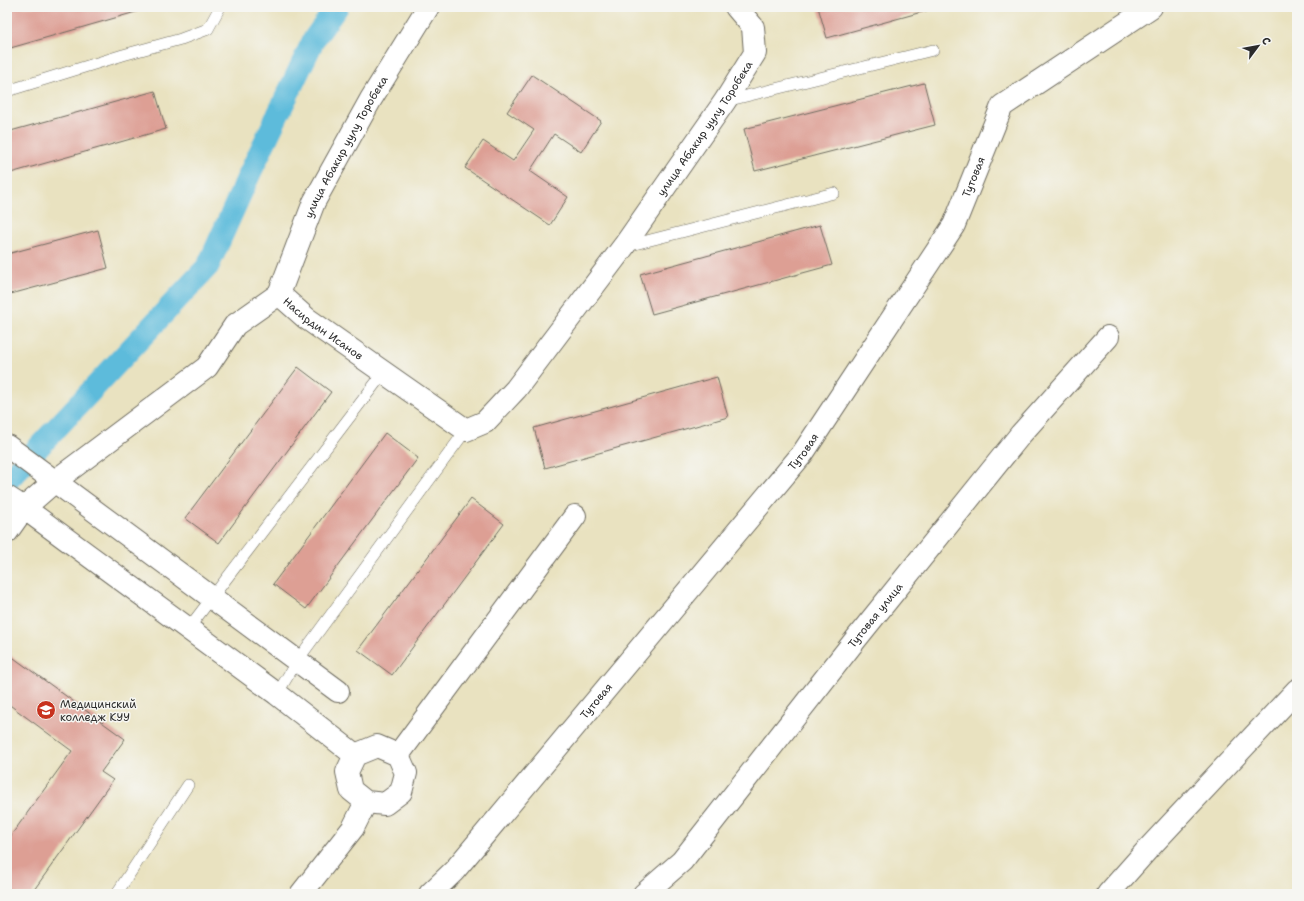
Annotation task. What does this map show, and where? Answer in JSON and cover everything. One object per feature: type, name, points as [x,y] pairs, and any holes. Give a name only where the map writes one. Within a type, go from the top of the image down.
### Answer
[{"type":"street","name":"улица Абакир уулу Торобека","points":[[279,294],[314,202],[371,98],[428,7]]},
{"type":"street","name":"улица Абакир уулу Торобека","points":[[624,246],[725,101],[755,53],[753,27],[736,7]]},
{"type":"street","name":"Тутовая","points":[[430,894],[454,871],[803,453],[954,225],[1002,106],[1151,7]]},
{"type":"street","points":[[466,430],[485,422],[516,389],[624,246]]},
{"type":"street","name":"Насирдин Исанов","points":[[7,532],[15,502],[56,481],[207,367],[235,325],[279,294],[306,318],[466,430]]},
{"type":"street","name":"Тутовая улица","points":[[644,894],[682,861],[856,639],[1021,434],[1108,338]]},
{"type":"street","points":[[7,446],[338,691]]},
{"type":"street","points":[[15,502],[277,694],[355,755]]},
{"type":"street","points":[[398,755],[575,516]]},
{"type":"street","points":[[1108,894],[1147,850],[1297,690]]},
{"type":"street","points":[[377,746],[398,755],[406,773],[401,792],[385,804],[366,802],[351,790],[347,772],[355,755],[377,746]]},
{"type":"street","points":[[301,894],[353,828],[366,802]]},
{"type":"lane","points":[[7,91],[123,55],[181,39],[208,28],[220,7]]},
{"type":"lane","points":[[725,101],[933,50]]},
{"type":"lane","points":[[624,246],[834,193]]},
{"type":"lane","points":[[188,629],[384,372]]},
{"type":"lane","points":[[277,694],[298,661],[466,430]]},
{"type":"lane","points":[[120,894],[119,890],[188,784]]},
{"type":"building","points":[[7,7],[153,7],[7,49]]},
{"type":"building","points":[[818,7],[940,7],[827,38]]},
{"type":"building","points":[[532,75],[601,121],[581,152],[554,134],[530,171],[568,197],[550,225],[465,168],[483,141],[513,161],[534,130],[507,112]]},
{"type":"building","points":[[924,83],[935,125],[755,171],[744,129]]},
{"type":"building","points":[[155,91],[166,129],[7,174],[7,132]]},
{"type":"building","points":[[820,225],[832,265],[652,314],[640,274]]},
{"type":"building","points":[[98,230],[108,268],[7,295],[7,254]]},
{"type":"building","points":[[298,367],[331,392],[219,543],[185,518]]},
{"type":"building","points":[[717,377],[728,417],[545,468],[534,428]]},
{"type":"building","points":[[385,433],[418,458],[306,609],[273,584]]},
{"type":"building","points":[[471,499],[504,524],[392,675],[358,650]]},
{"type":"building","points":[[7,653],[125,739],[101,772],[113,780],[31,894],[16,894],[7,887],[7,841],[72,751],[7,703]]},
{"type":"waterway","points":[[7,481],[208,266],[249,175],[314,39],[337,7]]},
{"type":"place","name":"Медицинский колледж КУУ","points":[[46,710]]}]
